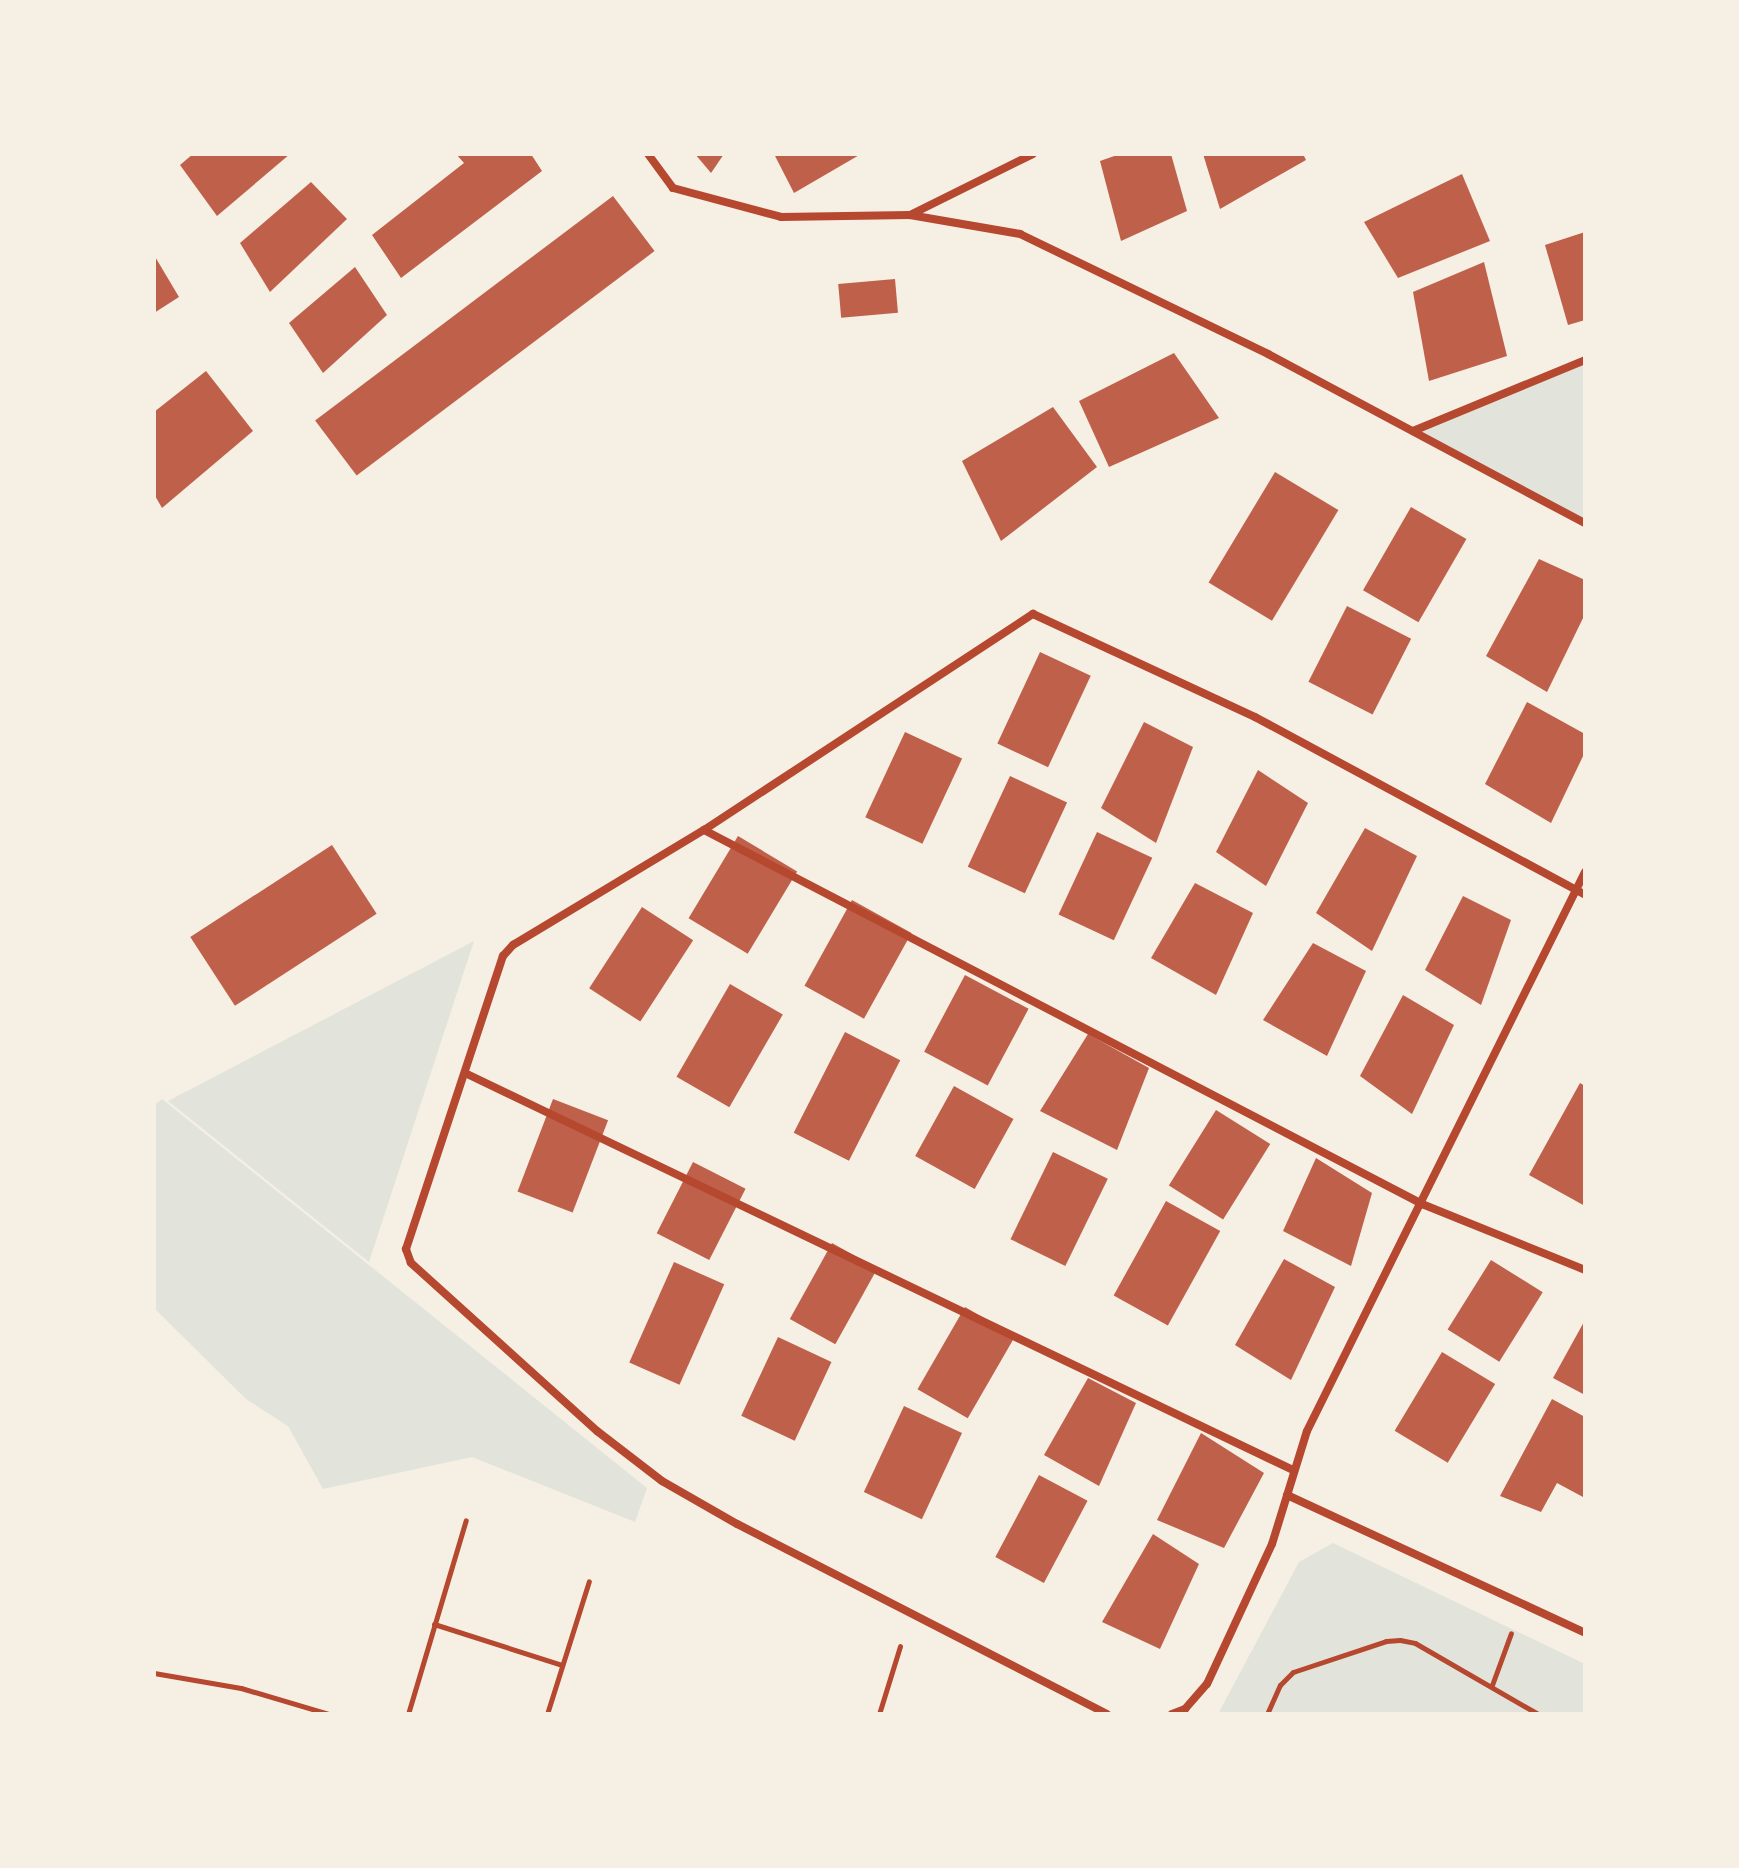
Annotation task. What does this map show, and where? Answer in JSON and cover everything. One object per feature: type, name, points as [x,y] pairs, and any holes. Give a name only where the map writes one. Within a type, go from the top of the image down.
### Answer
[{"type":"street","points":[[648,154],[673,188],[781,217],[910,215],[1020,234],[1268,354],[1585,523]]},
{"type":"street","points":[[910,215],[1033,154]]},
{"type":"street","points":[[1413,431],[1585,360]]},
{"type":"street","points":[[1107,1714],[662,1481],[597,1431],[411,1263],[406,1249],[503,956],[513,945],[704,830],[1033,614],[1255,717],[1581,893]]},
{"type":"street","points":[[704,830],[1422,1204],[1585,1270]]},
{"type":"street","points":[[1172,1714],[1185,1709],[1207,1684],[1272,1544],[1307,1431],[1581,893],[1585,872]]},
{"type":"street","points":[[465,1073],[1293,1470]]},
{"type":"street","points":[[1287,1495],[1585,1633]]},
{"type":"path","points":[[408,1714],[466,1520]]},
{"type":"path","points":[[547,1714],[589,1581]]},
{"type":"path","points":[[1492,1685],[1521,1603]]},
{"type":"path","points":[[879,1714],[910,1613]]},
{"type":"path","points":[[434,1624],[562,1665]]},
{"type":"path","points":[[1267,1714],[1280,1685],[1293,1672],[1386,1641],[1415,1643],[1538,1714]]},
{"type":"path","points":[[154,1673],[241,1688],[329,1714]]},
{"type":"shaded area","points":[[1585,360],[1585,524],[1413,431]]},
{"type":"shaded area","points":[[474,941],[369,1262],[168,1101]]},
{"type":"shaded area","points":[[162,1099],[647,1488],[635,1522],[472,1457],[323,1489],[288,1426],[246,1399],[154,1308],[154,1105]]},
{"type":"shaded area","points":[[1333,1543],[1585,1664],[1585,1714],[1218,1714],[1299,1562]]},
{"type":"building","points":[[193,154],[290,154],[217,216],[180,165]]},
{"type":"building","points":[[456,154],[531,154],[542,171],[401,278],[372,235],[464,163]]},
{"type":"building","points":[[695,154],[724,154],[711,173]]},
{"type":"building","points":[[774,154],[861,154],[794,193]]},
{"type":"building","points":[[1120,154],[1171,154],[1187,211],[1121,241],[1100,161]]},
{"type":"building","points":[[1203,154],[1303,154],[1306,160],[1220,209]]},
{"type":"building","points":[[1462,174],[1490,241],[1398,278],[1364,222]]},
{"type":"building","points":[[311,182],[347,219],[270,292],[240,243]]},
{"type":"building","points":[[613,196],[655,251],[357,476],[315,420]]},
{"type":"building","points":[[1585,232],[1585,320],[1568,325],[1545,245]]},
{"type":"building","points":[[154,255],[179,297],[154,313]]},
{"type":"building","points":[[1484,262],[1507,356],[1429,381],[1413,292]]},
{"type":"building","points":[[355,267],[387,315],[323,373],[289,323]]},
{"type":"building","points":[[895,279],[898,313],[841,318],[838,284]]},
{"type":"building","points":[[1174,353],[1219,418],[1109,467],[1079,401]]},
{"type":"building","points":[[206,371],[253,431],[162,508],[154,494],[154,412]]},
{"type":"building","points":[[1053,407],[1097,467],[1001,541],[962,461]]},
{"type":"building","points":[[1275,472],[1338,510],[1272,621],[1209,583]]},
{"type":"building","points":[[1411,507],[1466,539],[1418,622],[1363,590]]},
{"type":"building","points":[[1539,559],[1585,580],[1585,614],[1547,692],[1486,656]]},
{"type":"building","points":[[1347,606],[1411,639],[1373,714],[1308,682]]},
{"type":"building","points":[[1040,652],[1091,676],[1048,767],[997,744]]},
{"type":"building","points":[[1527,702],[1585,734],[1585,752],[1551,823],[1485,784]]},
{"type":"building","points":[[1144,722],[1193,747],[1156,843],[1101,808]]},
{"type":"building","points":[[905,732],[962,759],[922,844],[865,817]]},
{"type":"building","points":[[1258,770],[1308,803],[1266,886],[1216,852]]},
{"type":"building","points":[[1010,776],[1067,803],[1025,893],[968,867]]},
{"type":"building","points":[[1365,828],[1417,856],[1372,951],[1316,913]]},
{"type":"building","points":[[1097,832],[1152,858],[1114,940],[1059,914]]},
{"type":"building","points":[[738,836],[797,872],[748,954],[689,918]]},
{"type":"building","points":[[332,845],[377,914],[235,1006],[190,937]]},
{"type":"building","points":[[1195,883],[1253,913],[1216,995],[1151,958]]},
{"type":"building","points":[[1463,896],[1511,920],[1481,1005],[1425,970]]},
{"type":"building","points":[[852,900],[911,933],[864,1019],[804,986]]},
{"type":"building","points":[[642,907],[693,940],[640,1022],[589,988]]},
{"type":"building","points":[[1313,943],[1366,971],[1327,1056],[1263,1020]]},
{"type":"building","points":[[965,975],[1029,1009],[988,1086],[924,1052]]},
{"type":"building","points":[[730,984],[783,1014],[729,1107],[677,1077]]},
{"type":"building","points":[[1403,995],[1454,1025],[1412,1114],[1360,1076]]},
{"type":"building","points":[[845,1032],[900,1060],[849,1161],[794,1133]]},
{"type":"building","points":[[1088,1034],[1149,1068],[1117,1150],[1040,1111]]},
{"type":"building","points":[[1580,1083],[1585,1086],[1585,1206],[1529,1175]]},
{"type":"building","points":[[954,1086],[1013,1119],[975,1189],[915,1156]]},
{"type":"building","points":[[553,1099],[608,1120],[573,1213],[518,1191]]},
{"type":"building","points":[[1216,1110],[1270,1144],[1223,1219],[1169,1185]]},
{"type":"building","points":[[1053,1152],[1108,1179],[1065,1266],[1010,1239]]},
{"type":"building","points":[[1316,1158],[1372,1193],[1351,1266],[1283,1231]]},
{"type":"building","points":[[693,1162],[746,1189],[709,1260],[657,1233]]},
{"type":"building","points":[[1166,1201],[1220,1231],[1168,1326],[1114,1295]]},
{"type":"building","points":[[832,1243],[877,1268],[835,1344],[790,1319]]},
{"type":"building","points":[[1284,1259],[1335,1287],[1291,1380],[1235,1345]]},
{"type":"building","points":[[1491,1260],[1543,1292],[1499,1362],[1448,1330]]},
{"type":"building","points":[[674,1262],[724,1284],[680,1385],[629,1362]]},
{"type":"building","points":[[965,1307],[1015,1336],[968,1418],[918,1389]]},
{"type":"building","points":[[1585,1320],[1585,1395],[1553,1378]]},
{"type":"building","points":[[778,1337],[831,1362],[795,1441],[741,1416]]},
{"type":"building","points":[[1442,1352],[1495,1384],[1448,1463],[1395,1431]]},
{"type":"building","points":[[1088,1378],[1136,1403],[1099,1486],[1044,1455]]},
{"type":"building","points":[[1552,1399],[1585,1417],[1585,1494],[1583,1497],[1557,1483],[1541,1512],[1500,1496]]},
{"type":"building","points":[[904,1406],[962,1433],[922,1519],[864,1492]]},
{"type":"building","points":[[1201,1433],[1264,1473],[1224,1548],[1157,1520]]},
{"type":"building","points":[[1039,1475],[1088,1501],[1044,1583],[995,1557]]},
{"type":"building","points":[[1153,1534],[1199,1564],[1160,1649],[1102,1622]]}]
